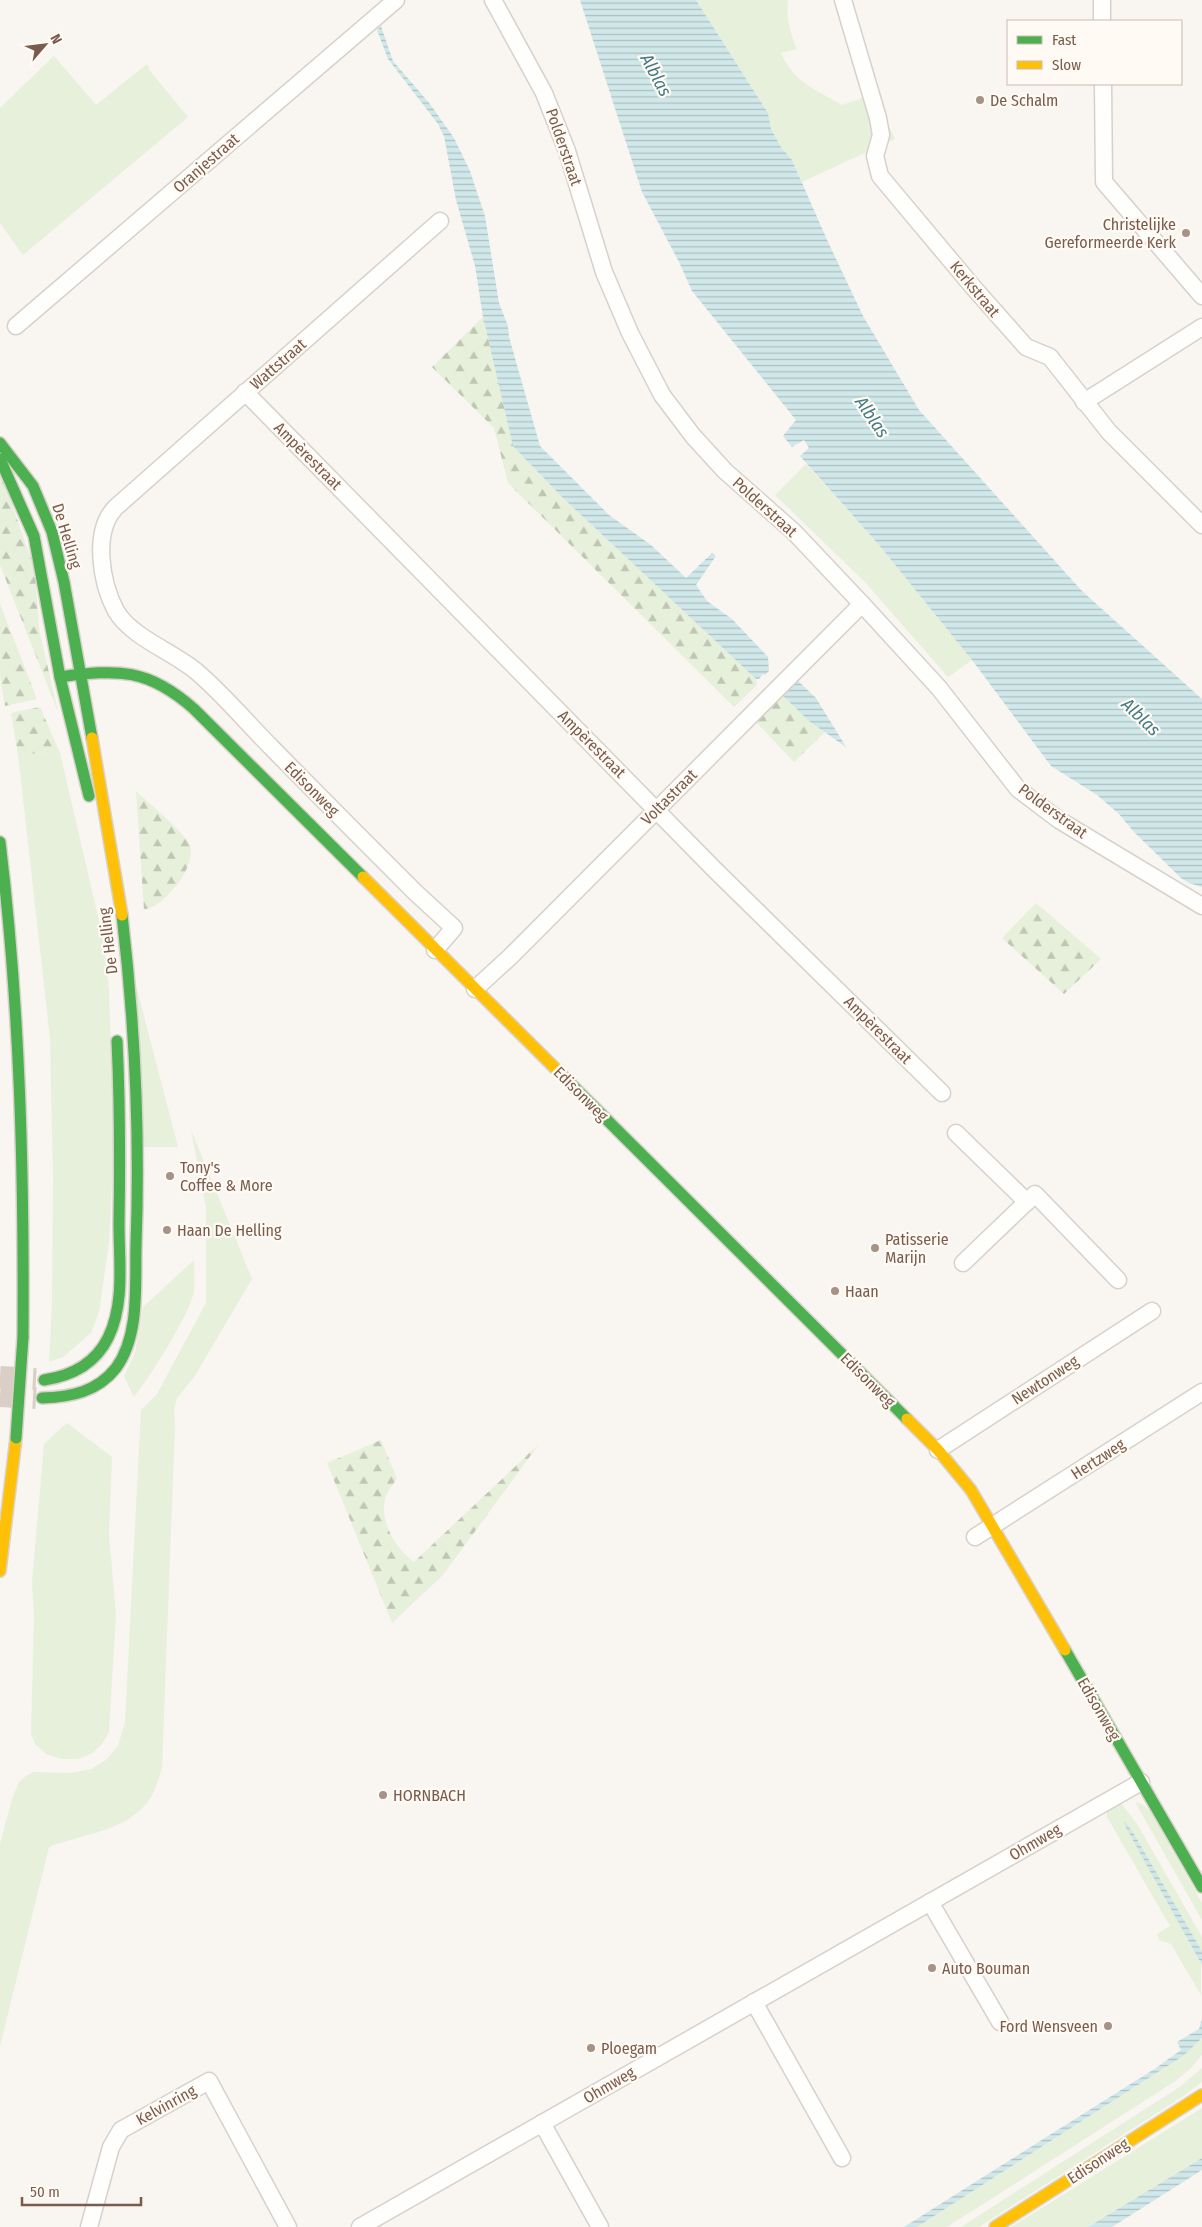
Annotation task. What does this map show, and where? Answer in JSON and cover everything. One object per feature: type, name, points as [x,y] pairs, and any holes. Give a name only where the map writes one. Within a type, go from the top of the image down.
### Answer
[{"type":"main road","name":"De Helling","points":[[0,443],[32,485],[46,516],[60,560],[104,801],[130,988],[139,1169],[134,1316],[131,1335],[122,1360],[111,1375],[91,1390],[60,1399],[42,1398]]},
{"type":"main road","name":"De Helling","points":[[0,459],[34,536],[60,677],[91,805]]},
{"type":"main road","name":"Edisonweg","points":[[60,677],[102,672],[133,673],[170,688],[194,709],[938,1450],[971,1490],[993,1526],[1202,1887]]},
{"type":"main road","name":"De Helling","points":[[98,841],[107,896]]},
{"type":"main road","points":[[0,842],[8,905],[22,1100],[24,1196],[23,1336],[16,1438],[0,1571]]},
{"type":"main road","points":[[44,1380],[69,1375],[93,1360],[104,1344],[113,1325],[119,1260],[120,1138],[117,1032]]},
{"type":"main road","name":"Edisonweg","points":[[995,2227],[1202,2095]]},
{"type":"street","name":"Oranjestraat","points":[[16,326],[396,0]]},
{"type":"street","name":"Polderstraat","points":[[493,0],[544,94],[567,151],[604,272],[630,333],[648,372],[662,395],[693,436],[725,471],[794,532],[862,604],[939,688],[1018,788],[1059,820],[1196,902]]},
{"type":"street","name":"Kerkstraat","points":[[843,0],[878,118],[881,135],[875,156],[880,176],[1020,341],[1026,347],[1050,357],[1109,432],[1202,525]]},
{"type":"street","points":[[1102,0],[1102,20]]},
{"type":"street","points":[[1103,85],[1104,182],[1201,293]]},
{"type":"street","name":"Wattstraat","points":[[116,507],[440,222]]},
{"type":"street","points":[[1084,402],[1202,327]]},
{"type":"street","name":"Ampèrestraat","points":[[245,392],[656,810],[942,1093]]},
{"type":"street","name":"Edisonweg","points":[[116,507],[104,523],[101,541],[107,583],[116,610],[134,629],[197,672],[402,880],[454,928],[435,950]]},
{"type":"street","name":"Voltastraat","points":[[475,989],[862,604]]},
{"type":"street","points":[[194,709],[216,691]]},
{"type":"street","points":[[956,1133],[1027,1202]]},
{"type":"street","points":[[963,1263],[1035,1194],[1118,1280]]},
{"type":"street","name":"Newtonweg","points":[[938,1450],[1152,1311]]},
{"type":"street","name":"Hertzweg","points":[[974,1537],[1202,1392]]},
{"type":"street","name":"Ohmweg","points":[[360,2227],[1141,1782]]},
{"type":"street","points":[[930,1902],[1000,2022]]},
{"type":"street","points":[[754,2002],[842,2158]]},
{"type":"street","name":"Kelvinring","points":[[89,2227],[111,2147],[121,2130],[209,2081],[288,2227]]},
{"type":"street","points":[[542,2123],[600,2227]]},
{"type":"green space","points":[[696,0],[788,0],[789,25],[797,49],[781,53],[792,72],[806,84],[842,105],[874,94],[895,139],[802,182],[792,160],[781,147],[771,129],[768,113]]},
{"type":"green space","points":[[54,56],[96,105],[147,64],[150,71],[188,117],[23,255],[0,223],[0,108]]},
{"type":"green space","points":[[483,317],[514,446],[563,498],[756,679],[757,685],[734,707],[508,483],[494,428],[432,367]]},
{"type":"green space","points":[[806,464],[879,545],[972,660],[948,677],[865,582],[775,495]]},
{"type":"green space","points":[[0,477],[7,490],[35,571],[39,629],[58,712],[0,565]]},
{"type":"green space","points":[[0,604],[37,699],[5,706],[0,677]]},
{"type":"green space","points":[[781,694],[809,721],[825,732],[794,762],[755,721]]},
{"type":"green space","points":[[40,707],[60,753],[18,754],[11,713]]},
{"type":"green space","points":[[60,753],[103,938],[109,989],[114,1144],[109,1243],[99,1312],[91,1333],[63,1357],[49,1362],[52,1304],[53,1178],[50,1038],[18,754]]},
{"type":"green space","points":[[136,791],[181,833],[187,840],[191,851],[187,868],[178,883],[161,901],[153,907],[144,910]]},
{"type":"green space","points":[[1036,903],[1101,959],[1064,994],[1002,938]]},
{"type":"green space","points":[[133,974],[178,1147],[143,1147]]},
{"type":"green space","points":[[191,1130],[252,1279],[194,1377],[177,1398],[174,1411],[162,1768],[151,1797],[142,1809],[131,1818],[105,1830],[49,1847],[0,2046],[0,1844],[12,1799],[19,1782],[34,1772],[72,1773],[91,1769],[106,1760],[118,1746],[125,1722],[141,1410],[157,1394],[206,1303],[206,1207]]},
{"type":"green space","points":[[194,1260],[194,1291],[191,1301],[178,1329],[159,1361],[134,1397],[124,1376],[135,1353],[143,1307]]},
{"type":"green space","points":[[67,1423],[112,1457],[109,1535],[116,1614],[109,1732],[102,1744],[91,1754],[78,1759],[62,1759],[46,1754],[36,1745],[31,1734],[34,1615],[32,1582],[44,1444]]},
{"type":"green space","points":[[381,1440],[397,1479],[386,1496],[384,1514],[386,1524],[400,1549],[414,1562],[539,1444],[443,1575],[392,1623],[327,1463]]},
{"type":"green space","points":[[1120,1802],[1137,1824],[1202,1937],[1202,1952],[1134,1834],[1124,1823],[1201,1961],[1201,1995],[1171,1944],[1159,1940],[1157,1934],[1170,1926],[1107,1817],[1107,1810]]},
{"type":"green space","points":[[1135,1802],[1142,1804],[1150,1811],[1202,1903],[1202,1920]]},
{"type":"green space","points":[[1202,2038],[1202,2055],[1191,2068],[1174,2082],[947,2227],[917,2227],[1183,2056]]},
{"type":"green space","points":[[1202,2068],[1202,2082],[1182,2097],[979,2227],[961,2227],[1181,2086]]},
{"type":"green space","points":[[1202,2108],[1202,2158],[1088,2227],[1011,2227]]},
{"type":"water","name":"Alblas","points":[[580,0],[696,0],[768,113],[771,129],[781,147],[792,160],[863,316],[919,410],[1082,591],[1202,699],[1202,887],[1181,878],[1133,831],[1119,814],[1097,795],[1051,766],[972,660],[879,545],[800,456],[809,448],[804,440],[792,447],[783,436],[796,420],[692,291],[642,192]]},
{"type":"water","points":[[381,26],[393,61],[430,104],[454,138],[470,171],[485,216],[499,303],[508,326],[509,337],[540,446],[609,515],[651,545],[686,578],[712,553],[716,556],[696,585],[707,601],[732,619],[768,657],[769,671],[759,679],[756,679],[563,498],[513,446],[483,317],[475,266],[456,200],[444,136],[438,124],[388,59],[377,30]]},
{"type":"water","points":[[796,679],[816,698],[846,747],[809,721],[781,694]]},
{"type":"water","points":[[1125,1822],[1134,1834],[1199,1946],[1202,1952],[1202,1965],[1124,1824]]},
{"type":"water","points":[[1202,2019],[1202,2038],[1183,2056],[917,2227],[904,2227],[1156,2068],[1181,2050],[1177,2042],[1199,2029]]},
{"type":"water","points":[[1202,2158],[1202,2170],[1112,2227],[1088,2227]]},
{"type":"tunnel","points":[[0,1377],[36,1379]]},
{"type":"tunnel","points":[[0,1396],[36,1398]]},
{"type":"traffic: fast","points":[[0,443],[33,486],[52,532],[64,582],[92,738]]},
{"type":"traffic: fast","points":[[0,459],[34,536],[60,677],[89,796]]},
{"type":"traffic: fast","points":[[60,677],[116,673],[147,679],[162,686],[194,709],[363,877]]},
{"type":"traffic: fast","points":[[0,842],[12,966],[19,1089],[23,1213],[23,1337]]},
{"type":"traffic: fast","points":[[42,1398],[83,1392],[109,1376],[124,1355],[133,1325],[136,1293],[137,1122],[133,1039],[122,915]]},
{"type":"traffic: fast","points":[[44,1380],[73,1372],[89,1362],[103,1347],[108,1338],[117,1311],[120,1282],[120,1155],[117,1041]]},
{"type":"traffic: fast","points":[[571,1084],[907,1419]]},
{"type":"traffic: fast","points":[[16,1438],[23,1337]]},
{"type":"traffic: fast","points":[[1065,1650],[1202,1887]]},
{"type":"traffic: slow","points":[[92,738],[122,915]]},
{"type":"traffic: slow","points":[[363,877],[571,1084]]},
{"type":"traffic: slow","points":[[907,1419],[938,1450],[971,1490],[1065,1650]]},
{"type":"traffic: slow","points":[[0,1571],[16,1438]]},
{"type":"traffic: slow","points":[[995,2227],[1202,2095]]},
{"type":"place","name":"De Schalm","points":[[980,100]]},
{"type":"place","name":"Christelijke Gereformeerde Kerk","points":[[1186,233]]},
{"type":"place","name":"Tony's Coffee & More","points":[[170,1176]]},
{"type":"place","name":"Haan De Helling","points":[[167,1230]]},
{"type":"place","name":"Patisserie Marijn","points":[[875,1248]]},
{"type":"place","name":"Haan","points":[[835,1291]]},
{"type":"place","name":"HORNBACH","points":[[383,1795]]},
{"type":"place","name":"Auto Bouman","points":[[932,1968]]},
{"type":"place","name":"Ford Wensveen","points":[[1108,2026]]},
{"type":"place","name":"Ploegam","points":[[591,2048]]}]
